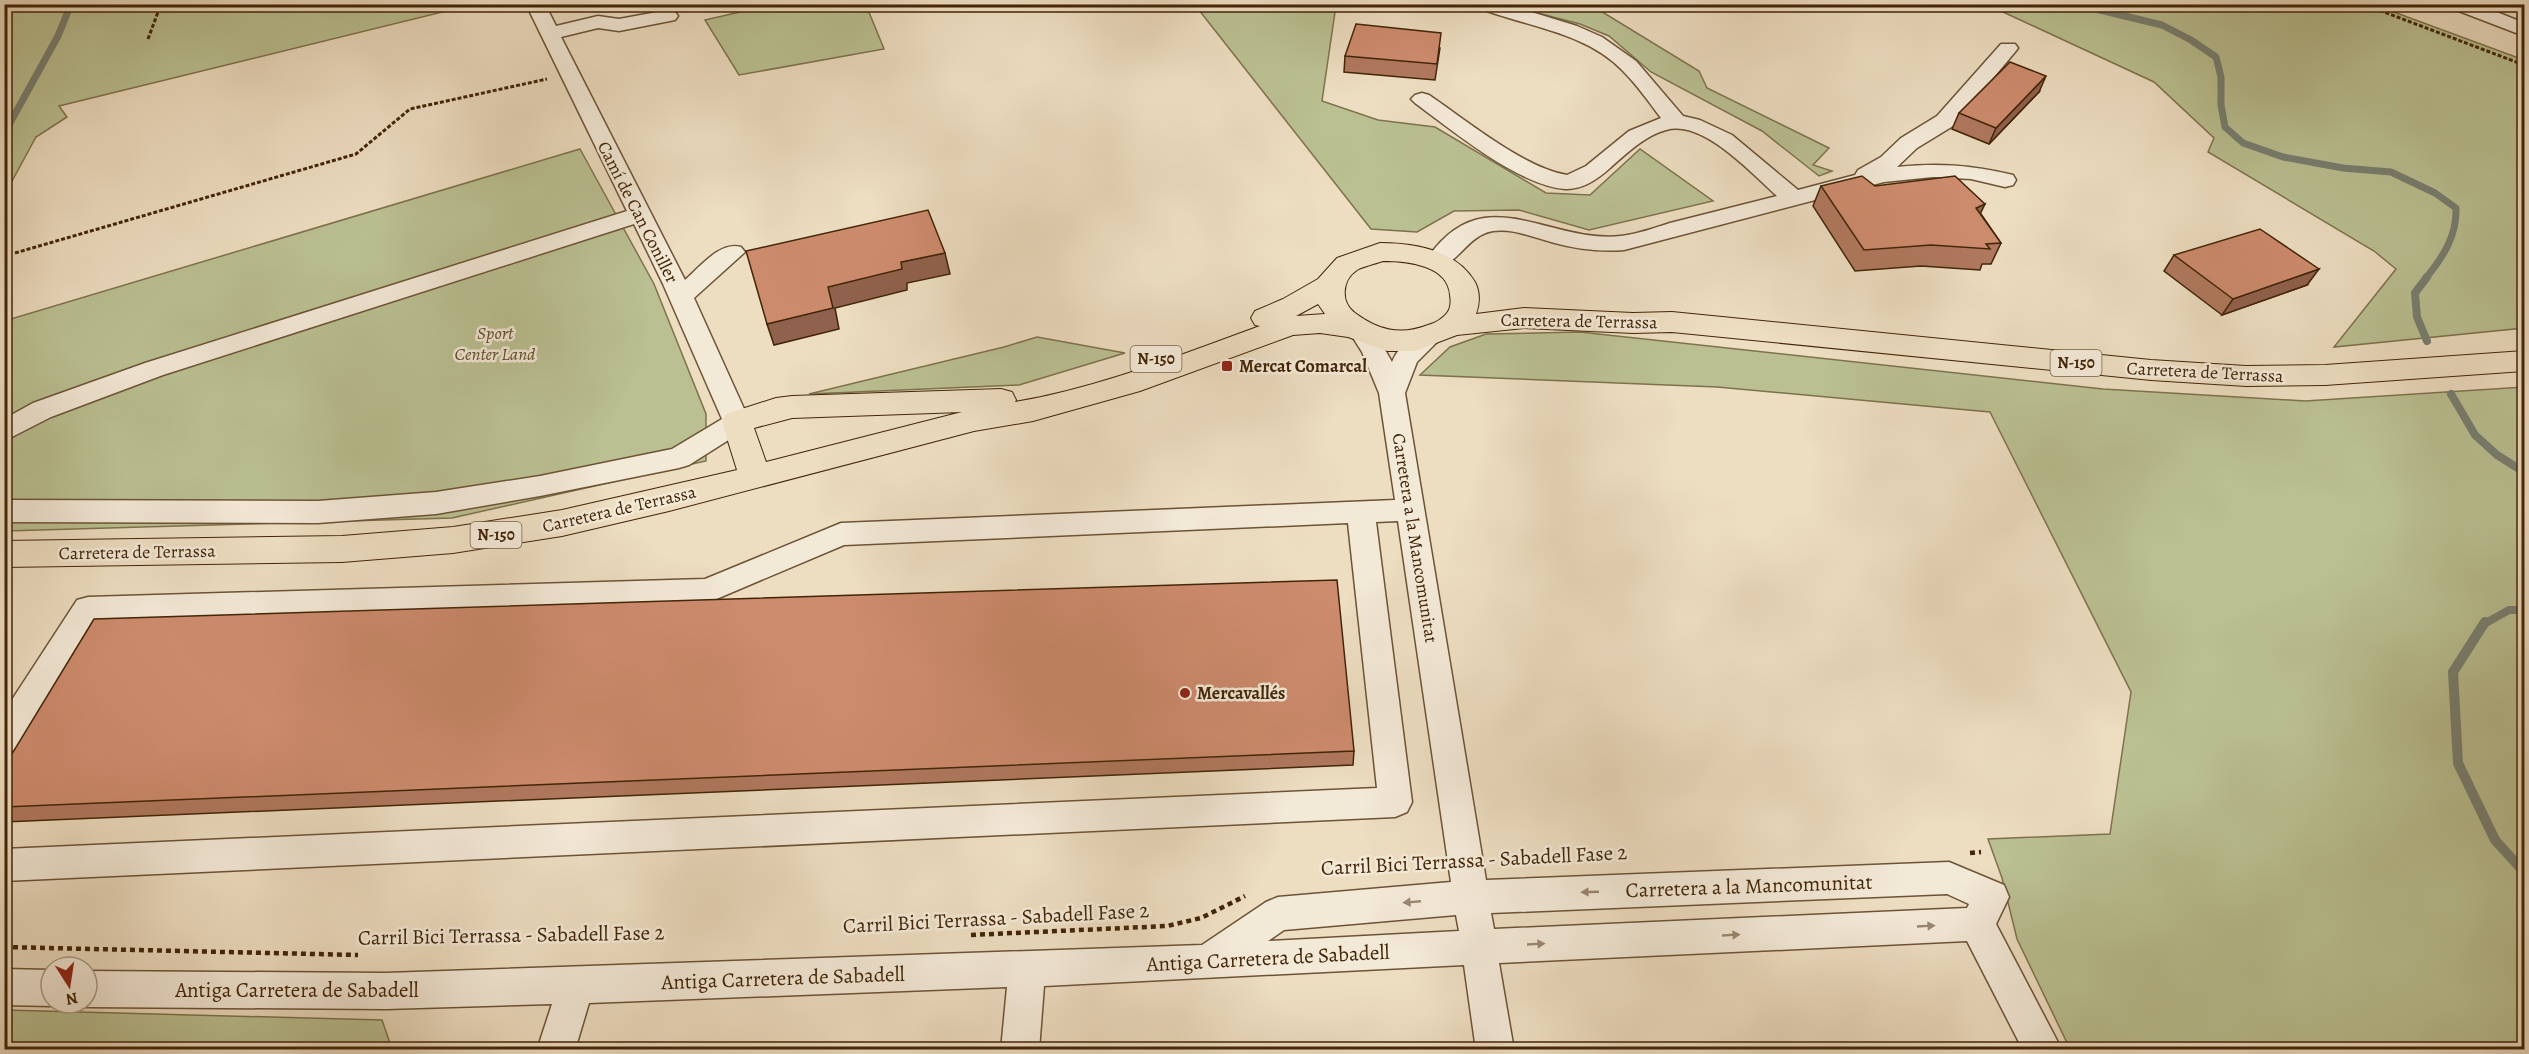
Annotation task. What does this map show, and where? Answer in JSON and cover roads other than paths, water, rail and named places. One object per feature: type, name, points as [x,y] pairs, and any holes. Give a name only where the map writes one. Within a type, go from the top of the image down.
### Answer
[{"type":"main road","name":"N-150","points":[[1332,283],[1339,271],[1347,264],[1380,252],[1406,252],[1447,270]]},
{"type":"main road","name":"Carretera de Terrassa","points":[[1447,270],[1479,292],[1498,300],[1633,311],[1672,322]]},
{"type":"main road","points":[[1440,331],[1463,310],[1465,302],[1462,286],[1447,270]]},
{"type":"main road","name":"Carretera de Terrassa","points":[[974,420],[1024,401],[1143,364],[1242,328],[1293,306],[1332,283]]},
{"type":"main road","points":[[1332,283],[1329,296],[1335,312],[1357,331]]},
{"type":"main road","name":"Carretera de Terrassa","points":[[1440,331],[1524,318],[1633,323],[1672,322],[2151,370],[2246,376],[2325,375],[2524,364]]},
{"type":"main road","name":"Carretera de Terrassa","points":[[4,554],[396,546],[505,534],[562,523],[755,477],[974,420],[1033,410],[1129,384],[1290,326],[1320,323],[1357,331]]},
{"type":"main road","name":"N-150","points":[[1357,331],[1375,338],[1402,341],[1440,331]]},
{"type":"main road","points":[[755,477],[737,422],[776,410],[792,407],[984,399],[1024,401]]},
{"type":"street","name":"Camí de Can Coniller","points":[[535,4],[568,75],[680,297],[737,422]]},
{"type":"street","points":[[1486,4],[1595,40],[1629,65],[1676,122]]},
{"type":"street","points":[[2458,4],[2524,30]]},
{"type":"street","points":[[2501,4],[2524,22]]},
{"type":"street","points":[[549,34],[598,22],[619,25],[668,16]]},
{"type":"street","points":[[1854,182],[1888,162],[1909,143],[1945,121],[2008,48]]},
{"type":"street","points":[[1422,99],[1520,164],[1546,177],[1566,182],[1583,178],[1620,148],[1651,128],[1676,122],[1713,131],[1793,198]]},
{"type":"street","points":[[1447,270],[1463,235],[1486,225],[1506,223],[1523,225],[1583,243],[1624,243],[1883,175],[1933,170],[1971,172],[2005,180]]},
{"type":"street","points":[[4,431],[42,410],[154,369],[639,215]]},
{"type":"street","points":[[680,297],[733,252]]},
{"type":"street","name":"Carretera a la Mancomunitat","points":[[1357,331],[1376,351],[1392,393],[1496,1050]]},
{"type":"street","name":"Carretera a la Mancomunitat","points":[[1392,393],[1399,380],[1403,363],[1440,331]]},
{"type":"street","points":[[4,511],[318,512],[436,503],[540,486],[679,458],[737,422]]},
{"type":"street","points":[[4,740],[88,609],[707,591],[841,534],[1411,510]]},
{"type":"street","points":[[4,865],[1395,802],[1361,512]]},
{"type":"street","name":"Carretera a la Mancomunitat","points":[[1207,962],[1278,914],[1470,897],[1949,878],[1992,897],[1977,924]]},
{"type":"street","points":[[1478,947],[1977,924],[2043,1050]]},
{"type":"street","name":"Antiga Carretera de Sabadell","points":[[99,989],[386,991],[576,986],[1207,962],[1478,947]]},
{"type":"street","points":[[1020,1050],[1027,968]]},
{"type":"street","points":[[556,1050],[576,986]]},
{"type":"street","points":[[4,987],[39,988]]},
{"type":"waterway","points":[[4,166],[8,159],[5,132],[58,36],[71,4]]},
{"type":"waterway","points":[[2075,4],[2162,25],[2191,40],[2216,57],[2221,77],[2221,105],[2225,127],[2243,143],[2283,157],[2343,168],[2391,172],[2435,193],[2456,208],[2454,228],[2448,246],[2426,278]]},
{"type":"waterway","points":[[2427,277],[2415,293],[2417,317],[2427,341]]},
{"type":"waterway","points":[[2451,394],[2475,435],[2497,455],[2524,472]]},
{"type":"waterway","points":[[2484,624],[2509,610],[2524,610]]},
{"type":"waterway","points":[[2485,622],[2453,672],[2458,763],[2495,840],[2524,872]]},
{"type":"place","name":"Mercat Comarcal","points":[[1227,366]]},
{"type":"place","name":"Mercavallés","points":[[1185,693]]},
{"type":"park label","name":"Sport Center Land","points":[[495,343]]}]
